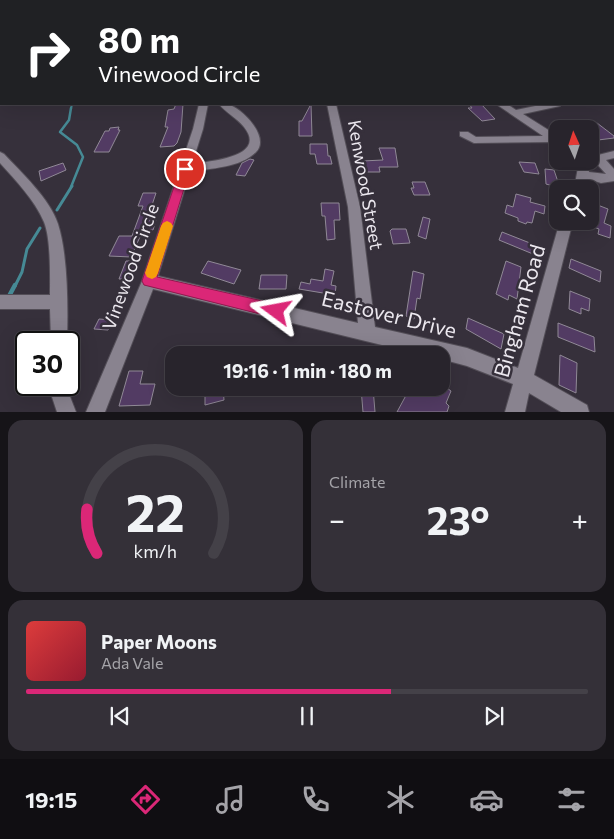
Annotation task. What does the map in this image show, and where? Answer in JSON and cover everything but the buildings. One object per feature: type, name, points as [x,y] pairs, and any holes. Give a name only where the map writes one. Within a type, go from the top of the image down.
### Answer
[{"type":"street","name":"Vinewood Circle","points":[[95,412],[149,281],[198,129],[203,105]]},
{"type":"street","points":[[185,169],[232,159],[252,150],[255,144],[253,130],[240,116],[224,105]]},
{"type":"street","name":"Kenwood Street","points":[[332,105],[354,207],[367,332]]},
{"type":"street","points":[[503,105],[549,135]]},
{"type":"street","points":[[515,113],[552,105]]},
{"type":"street","points":[[464,134],[474,140],[549,140]]},
{"type":"street","points":[[599,158],[614,154]]},
{"type":"street","points":[[0,156],[34,194],[51,223],[57,263],[59,331]]},
{"type":"street","points":[[587,170],[601,179],[610,178],[612,174],[599,159]]},
{"type":"street","name":"Bingham Road","points":[[515,412],[565,230]]},
{"type":"street","name":"Eastover Drive","points":[[149,281],[467,357],[524,379],[580,412]]},
{"type":"street","points":[[0,302],[58,302]]},
{"type":"street","points":[[61,396],[67,412]]},
{"type":"waterway","points":[[71,109],[72,105]]},
{"type":"waterway","points":[[71,108],[69,120],[60,132],[77,145],[83,157],[71,187]]},
{"type":"waterway","points":[[57,210],[72,186]]},
{"type":"waterway","points":[[15,286],[22,272],[27,249],[40,228]]},
{"type":"waterway","points":[[8,298],[15,285]]},
{"type":"slow traffic","points":[[152,273],[167,226]]},
{"type":"route","points":[[185,169],[149,281],[276,311]]}]
